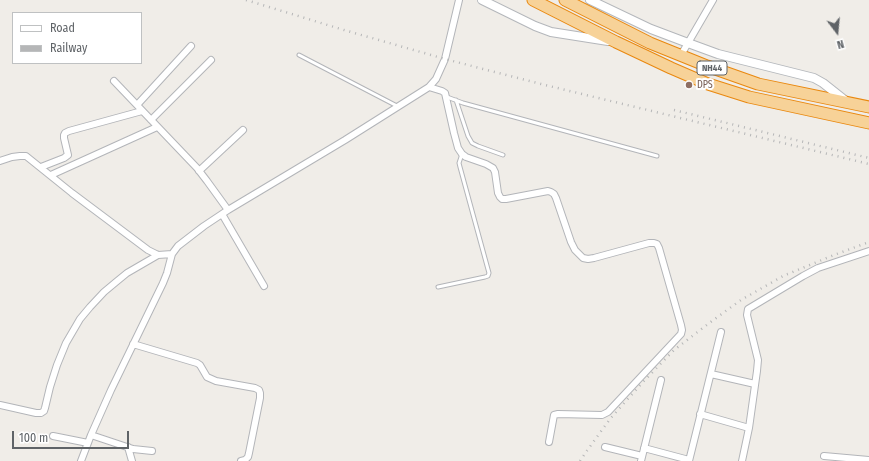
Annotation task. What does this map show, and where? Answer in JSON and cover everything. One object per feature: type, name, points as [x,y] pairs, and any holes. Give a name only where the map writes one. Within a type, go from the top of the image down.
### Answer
[{"type":"highway","name":"NH44","points":[[533,0],[670,68],[708,84],[749,97],[869,123]]},
{"type":"highway","name":"NH44","points":[[565,0],[650,43],[707,66],[758,84],[869,107]]},
{"type":"street","points":[[81,461],[91,435],[163,283],[172,254],[178,246],[225,212],[430,87],[445,59],[459,0]]},
{"type":"street","points":[[482,0],[535,26],[551,32],[616,42]]},
{"type":"street","points":[[590,0],[651,29],[718,54],[814,78],[823,83],[848,103]]},
{"type":"street","points":[[681,55],[713,0]]},
{"type":"street","points":[[137,105],[191,46]]},
{"type":"street","points":[[151,120],[211,60]]},
{"type":"street","points":[[114,81],[199,171],[225,212],[264,286]]},
{"type":"street","points":[[430,87],[442,91],[447,97],[456,141],[462,154],[493,168],[500,197],[502,199],[548,191],[554,194],[571,242],[575,250],[583,258],[594,258],[649,242],[657,244],[659,248],[681,325],[681,334],[608,412],[602,415],[558,414],[554,416],[549,442]]},
{"type":"street","points":[[41,167],[68,155],[64,138],[65,133],[142,111]]},
{"type":"street","points":[[50,175],[157,127]]},
{"type":"street","points":[[199,171],[243,130]]},
{"type":"street","points":[[0,161],[12,157],[26,156],[148,250],[158,255]]},
{"type":"street","points":[[742,461],[749,428],[758,360],[747,316],[748,309],[818,268],[869,251]]},
{"type":"street","points":[[0,405],[36,413],[44,411],[53,375],[66,343],[80,319],[104,292],[127,273],[158,255],[172,254]]},
{"type":"street","points":[[644,448],[689,460],[722,332]]},
{"type":"street","points":[[133,344],[197,363],[208,377],[216,381],[259,390],[260,398],[248,457],[241,461]]},
{"type":"street","points":[[711,374],[755,384]]},
{"type":"street","points":[[605,447],[641,459],[661,380]]},
{"type":"street","points":[[700,414],[749,428]]},
{"type":"street","points":[[91,435],[139,450],[152,451]]},
{"type":"street","points":[[53,436],[88,443]]},
{"type":"street","points":[[128,447],[132,461]]},
{"type":"street","points":[[824,456],[849,460],[869,460]]},
{"type":"lane","points":[[299,55],[398,107]]},
{"type":"lane","points":[[447,97],[657,156]]},
{"type":"lane","points":[[456,100],[468,136],[472,143],[503,155]]},
{"type":"lane","points":[[438,287],[485,277],[488,276],[489,273],[459,163],[462,154]]},
{"type":"railway","points":[[246,0],[445,59],[869,164]]},
{"type":"railway","points":[[674,110],[869,158]]},
{"type":"railway","points":[[580,461],[610,419],[642,383],[674,350],[712,321],[741,300],[783,276],[869,242]]},
{"type":"place","name":"DPS","points":[[689,85]]}]
